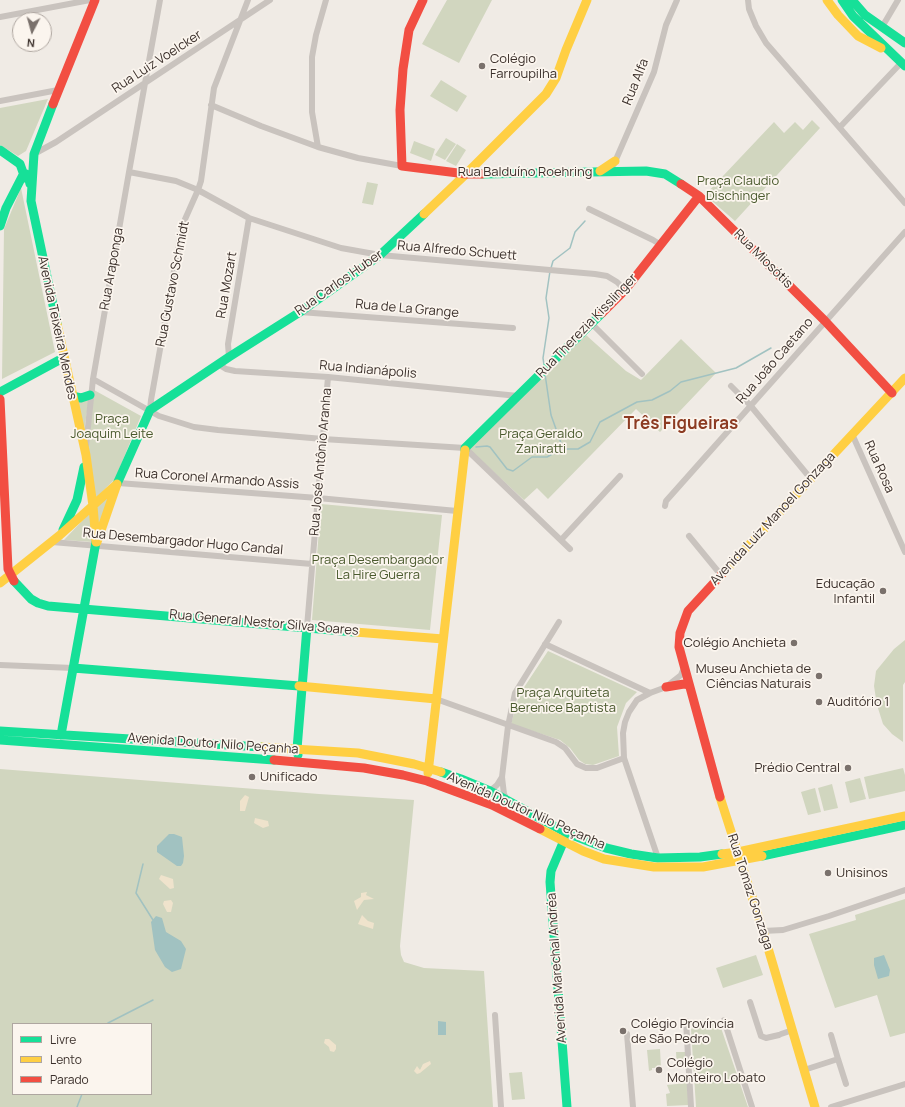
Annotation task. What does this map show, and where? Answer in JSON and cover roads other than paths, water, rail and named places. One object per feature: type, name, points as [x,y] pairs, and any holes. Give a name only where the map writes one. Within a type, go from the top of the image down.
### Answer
[{"type":"street","points":[[0,17],[90,0]]},
{"type":"street","name":"Avenida Teixeira Mendes","points":[[61,735],[96,545],[93,506],[86,455],[72,396],[31,200],[31,188],[34,154],[58,90],[95,0]]},
{"type":"street","name":"Rua Araponga","points":[[60,535],[76,500],[82,477],[86,455],[90,395],[160,0]]},
{"type":"street","name":"Rua Gustavo Schmidt","points":[[150,410],[182,226],[201,181],[214,88],[248,0]]},
{"type":"street","name":"Rua Luiz Voelcker","points":[[34,154],[56,142],[270,0]]},
{"type":"street","points":[[318,147],[312,112],[312,57],[316,35],[326,0]]},
{"type":"street","points":[[402,166],[400,136],[403,69],[410,30],[423,0]]},
{"type":"street","name":"Rua Carlos Huber","points":[[150,410],[218,364],[300,312],[380,255],[466,174],[546,94],[554,84],[587,0]]},
{"type":"street","name":"Rua Alfa","points":[[610,171],[654,72],[666,25],[677,0]]},
{"type":"street","points":[[748,0],[749,9],[756,26],[766,43],[905,203]]},
{"type":"street","points":[[827,0],[838,15],[858,36],[891,53]]},
{"type":"street","points":[[840,127],[903,65],[853,16],[842,0]]},
{"type":"street","points":[[852,0],[865,15],[905,44]]},
{"type":"street","points":[[861,0],[882,27]]},
{"type":"street","points":[[882,27],[898,0]]},
{"type":"street","points":[[0,101],[58,90]]},
{"type":"street","name":"Rua Balduíno Roehring","points":[[211,105],[261,126],[318,147],[358,158],[402,166],[466,174],[610,171]]},
{"type":"street","points":[[42,131],[46,139],[56,142]]},
{"type":"street","points":[[0,150],[16,160],[22,167],[31,200]]},
{"type":"street","points":[[16,160],[25,159],[34,154]]},
{"type":"street","points":[[599,171],[615,161]]},
{"type":"street","name":"Rua Miosótis","points":[[610,171],[646,171],[665,174],[699,196],[825,321],[892,393]]},
{"type":"street","name":"Rua Alfredo Schuett","points":[[129,172],[167,178],[198,190],[249,218],[341,248],[380,255],[595,274],[607,276],[626,290]]},
{"type":"street","points":[[24,173],[28,175],[31,188]]},
{"type":"street","points":[[0,226],[6,208],[24,173]]},
{"type":"street","name":"Rua Therezia Kisslinger","points":[[465,448],[471,440],[626,290],[657,242],[699,196]]},
{"type":"street","points":[[589,209],[657,242]]},
{"type":"street","name":"Rua Mozart","points":[[229,357],[228,344],[249,218]]},
{"type":"street","name":"Rua João Caetano","points":[[665,506],[666,501],[750,405],[905,232]]},
{"type":"street","name":"Rua de La Grange","points":[[300,312],[513,328]]},
{"type":"street","points":[[592,324],[642,374]]},
{"type":"street","points":[[0,392],[64,358]]},
{"type":"street","name":"Rua Indianápolis","points":[[218,364],[226,369],[235,370],[518,396]]},
{"type":"street","points":[[93,378],[160,416],[194,427],[323,439],[465,448],[570,549]]},
{"type":"street","name":"Rua José Antônio Aranha","points":[[300,762],[297,750],[328,378]]},
{"type":"street","name":"Avenida Luiz Manoel Gonzaga","points":[[686,676],[679,647],[682,625],[688,611],[905,378]]},
{"type":"street","points":[[731,386],[750,405],[811,479]]},
{"type":"street","points":[[72,396],[81,398],[90,395]]},
{"type":"street","points":[[0,399],[7,560],[10,575]]},
{"type":"street","points":[[96,545],[118,483],[150,410]]},
{"type":"street","name":"Rua Rosa","points":[[852,434],[905,552]]},
{"type":"street","points":[[427,781],[465,448]]},
{"type":"street","points":[[561,540],[620,476]]},
{"type":"street","points":[[0,583],[52,542],[118,483]]},
{"type":"street","name":"Rua Coronel Armando Assis","points":[[118,483],[318,498],[457,511]]},
{"type":"street","points":[[689,536],[721,575]]},
{"type":"street","name":"Rua Desembargador Hugo Candal","points":[[52,542],[312,564]]},
{"type":"street","name":"Rua General Nestor Silva Soares","points":[[10,575],[15,583],[31,599],[48,606],[307,626],[443,639]]},
{"type":"street","points":[[508,801],[504,794],[502,777],[508,726],[515,693],[559,622]]},
{"type":"street","points":[[545,644],[650,693]]},
{"type":"street","points":[[0,665],[73,668],[302,686],[436,699],[561,745],[578,764],[586,768],[597,768],[624,758]]},
{"type":"street","points":[[658,858],[624,758],[623,733],[629,712],[637,700],[666,687],[684,684],[686,676],[681,675],[666,687]]},
{"type":"street","name":"Rua Tomaz Gonzaga","points":[[686,676],[727,821],[740,856],[815,1107]]},
{"type":"street","name":"Avenida Doutor Nilo Peçanha","points":[[0,731],[358,753],[396,760],[461,779],[490,791],[568,832],[606,848],[658,858],[740,856],[905,825]]},
{"type":"street","points":[[506,740],[513,734],[523,731]]},
{"type":"street","points":[[46,744],[54,741],[61,735]]},
{"type":"street","name":"Avenida Doutor Nilo Peçanha","points":[[0,740],[364,768],[427,781],[492,805],[564,842],[604,859],[654,867],[703,867],[740,856],[905,816]]},
{"type":"street","points":[[490,791],[497,785],[502,777]]},
{"type":"street","name":"Avenida Marechal Andréa","points":[[567,1107],[550,882],[551,871],[568,832]]},
{"type":"street","points":[[763,932],[777,932],[905,890]]},
{"type":"street","points":[[750,1002],[761,1036],[766,1038],[792,1030]]},
{"type":"street","points":[[495,1015],[501,1107]]},
{"type":"street","points":[[724,1020],[752,1107]]},
{"type":"street","points":[[686,1021],[691,1107]]},
{"type":"street","points":[[627,1034],[633,1107]]},
{"type":"street","points":[[831,1035],[846,1084]]},
{"type":"street","points":[[804,1070],[838,1059]]},
{"type":"street","points":[[831,1107],[905,1084]]},
{"type":"water","points":[[169,834],[182,837],[184,856],[181,866],[177,866],[157,852],[157,846]]},
{"type":"water","points":[[156,916],[162,918],[166,932],[181,941],[186,949],[181,969],[172,972],[165,967],[155,950],[151,922]]},
{"type":"water","points":[[884,955],[890,970],[889,976],[878,979],[874,965],[874,958]]},
{"type":"water","points":[[438,1021],[446,1022],[446,1035],[438,1035]]},
{"type":"waterway","points":[[551,268],[553,261],[570,248],[575,232],[585,221]]},
{"type":"waterway","points":[[544,365],[543,358],[549,318],[546,298],[550,271]]},
{"type":"waterway","points":[[561,449],[578,449],[590,442],[600,422],[637,402],[652,400],[670,391],[681,382],[736,368],[771,348]]},
{"type":"waterway","points":[[476,447],[490,447],[507,469],[513,471],[532,457],[547,457],[561,449],[561,443],[551,415],[545,374]]},
{"type":"waterway","points":[[143,864],[136,893],[153,920]]},
{"type":"waterway","points":[[108,1023],[153,1000]]},
{"type":"waterway","points":[[77,1107],[82,1095]]},
{"type":"place","name":"Colégio Farroupilha","points":[[482,66]]},
{"type":"place","name":"Educação Infantil","points":[[883,591]]},
{"type":"place","name":"Colégio Anchieta","points":[[794,643]]},
{"type":"place","name":"Museu Anchieta de Ciências Naturais","points":[[819,676]]},
{"type":"place","name":"Auditório 1","points":[[819,702]]},
{"type":"place","name":"Prédio Central","points":[[848,768]]},
{"type":"place","name":"Unificado","points":[[252,777]]},
{"type":"place","name":"Unisinos","points":[[828,873]]},
{"type":"place","name":"Colégio Província de São Pedro","points":[[623,1031]]},
{"type":"place","name":"Colégio Monteiro Lobato","points":[[659,1070]]},
{"type":"district","name":"Três Figueiras","points":[[681,424]]},
{"type":"park label","name":"Praça Claudio Dischinger","points":[[738,188]]},
{"type":"park label","name":"Praça Joaquim Leite","points":[[112,426]]},
{"type":"park label","name":"Praça Geraldo Zaniratti","points":[[541,442]]},
{"type":"park label","name":"Praça Desembargador La Hire Guerra","points":[[378,568]]},
{"type":"park label","name":"Praça Arquiteta Berenice Baptista","points":[[563,700]]}]
